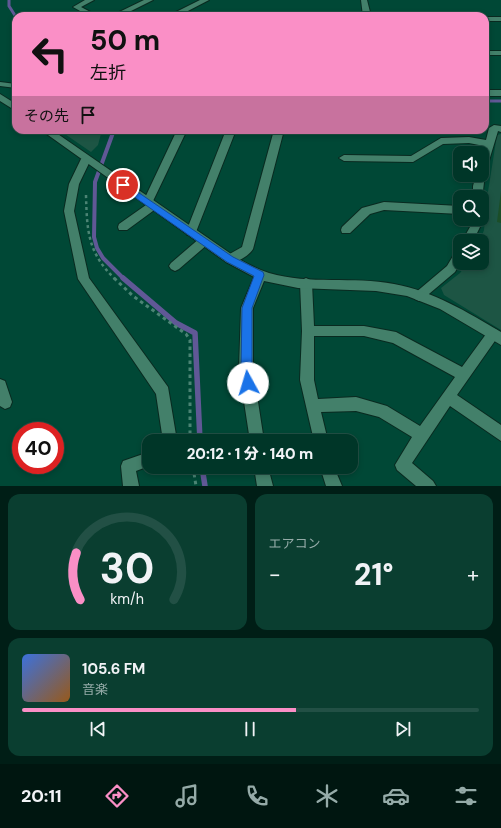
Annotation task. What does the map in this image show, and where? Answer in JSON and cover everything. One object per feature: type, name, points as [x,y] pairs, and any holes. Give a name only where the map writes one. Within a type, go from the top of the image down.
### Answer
[{"type":"street","points":[[87,12],[76,6],[91,0]]},
{"type":"street","points":[[124,12],[150,0]]},
{"type":"street","points":[[180,12],[206,0]]},
{"type":"street","points":[[364,0],[367,12]]},
{"type":"street","points":[[489,19],[501,19]]},
{"type":"street","points":[[489,53],[501,53]]},
{"type":"street","points":[[0,84],[12,86]]},
{"type":"street","points":[[489,93],[501,93]]},
{"type":"street","points":[[0,96],[12,105]]},
{"type":"street","points":[[489,148],[494,128],[501,129]]},
{"type":"street","points":[[52,134],[190,232],[230,259],[260,275],[283,282],[383,287],[419,296],[456,310],[497,336],[464,375],[402,465],[428,486]]},
{"type":"street","points":[[123,227],[151,203],[180,134]]},
{"type":"street","points":[[190,232],[229,134]]},
{"type":"street","points":[[230,259],[247,249],[279,134]]},
{"type":"street","points":[[344,158],[413,159],[441,141],[469,140],[490,144]]},
{"type":"street","points":[[86,159],[74,184],[69,211],[84,279],[163,392],[169,434]]},
{"type":"street","points":[[346,230],[366,211],[384,206],[453,210]]},
{"type":"street","points":[[175,266],[204,241]]},
{"type":"street","points":[[419,296],[453,266]]},
{"type":"street","points":[[256,434],[246,369],[247,308],[260,275]]},
{"type":"street","points":[[306,283],[308,331],[307,380],[319,434]]},
{"type":"street","points":[[308,331],[364,331],[396,338],[464,375]]},
{"type":"street","points":[[0,386],[5,402]]},
{"type":"street","points":[[448,397],[501,434]]},
{"type":"street","points":[[313,406],[356,404],[382,411],[422,435]]},
{"type":"street","points":[[131,486],[128,466],[142,461]]},
{"type":"street","points":[[262,474],[265,486]]},
{"type":"street","points":[[330,474],[334,486]]},
{"type":"path","points":[[86,191],[91,248],[97,260],[110,276],[186,334],[190,340],[190,434]]},
{"type":"path","points":[[194,474],[196,486]]},
{"type":"shaded area","points":[[65,134],[101,134],[98,145],[91,152]]},
{"type":"shaded area","points":[[501,134],[501,330],[444,295],[441,288],[462,270],[489,270],[489,234],[483,234],[484,226],[489,226],[488,190],[497,135]]},
{"type":"waterway","points":[[9,0],[9,6],[13,12]]},
{"type":"waterway","points":[[489,101],[501,101]]},
{"type":"waterway","points":[[113,134],[95,182],[94,237],[97,248],[103,258],[123,278]]},
{"type":"waterway","points":[[123,278],[176,323],[195,333],[200,434]]},
{"type":"waterway","points":[[203,474],[205,486]]},
{"type":"route","points":[[123,185],[230,259],[260,275],[247,308],[246,369],[248,383]]}]
